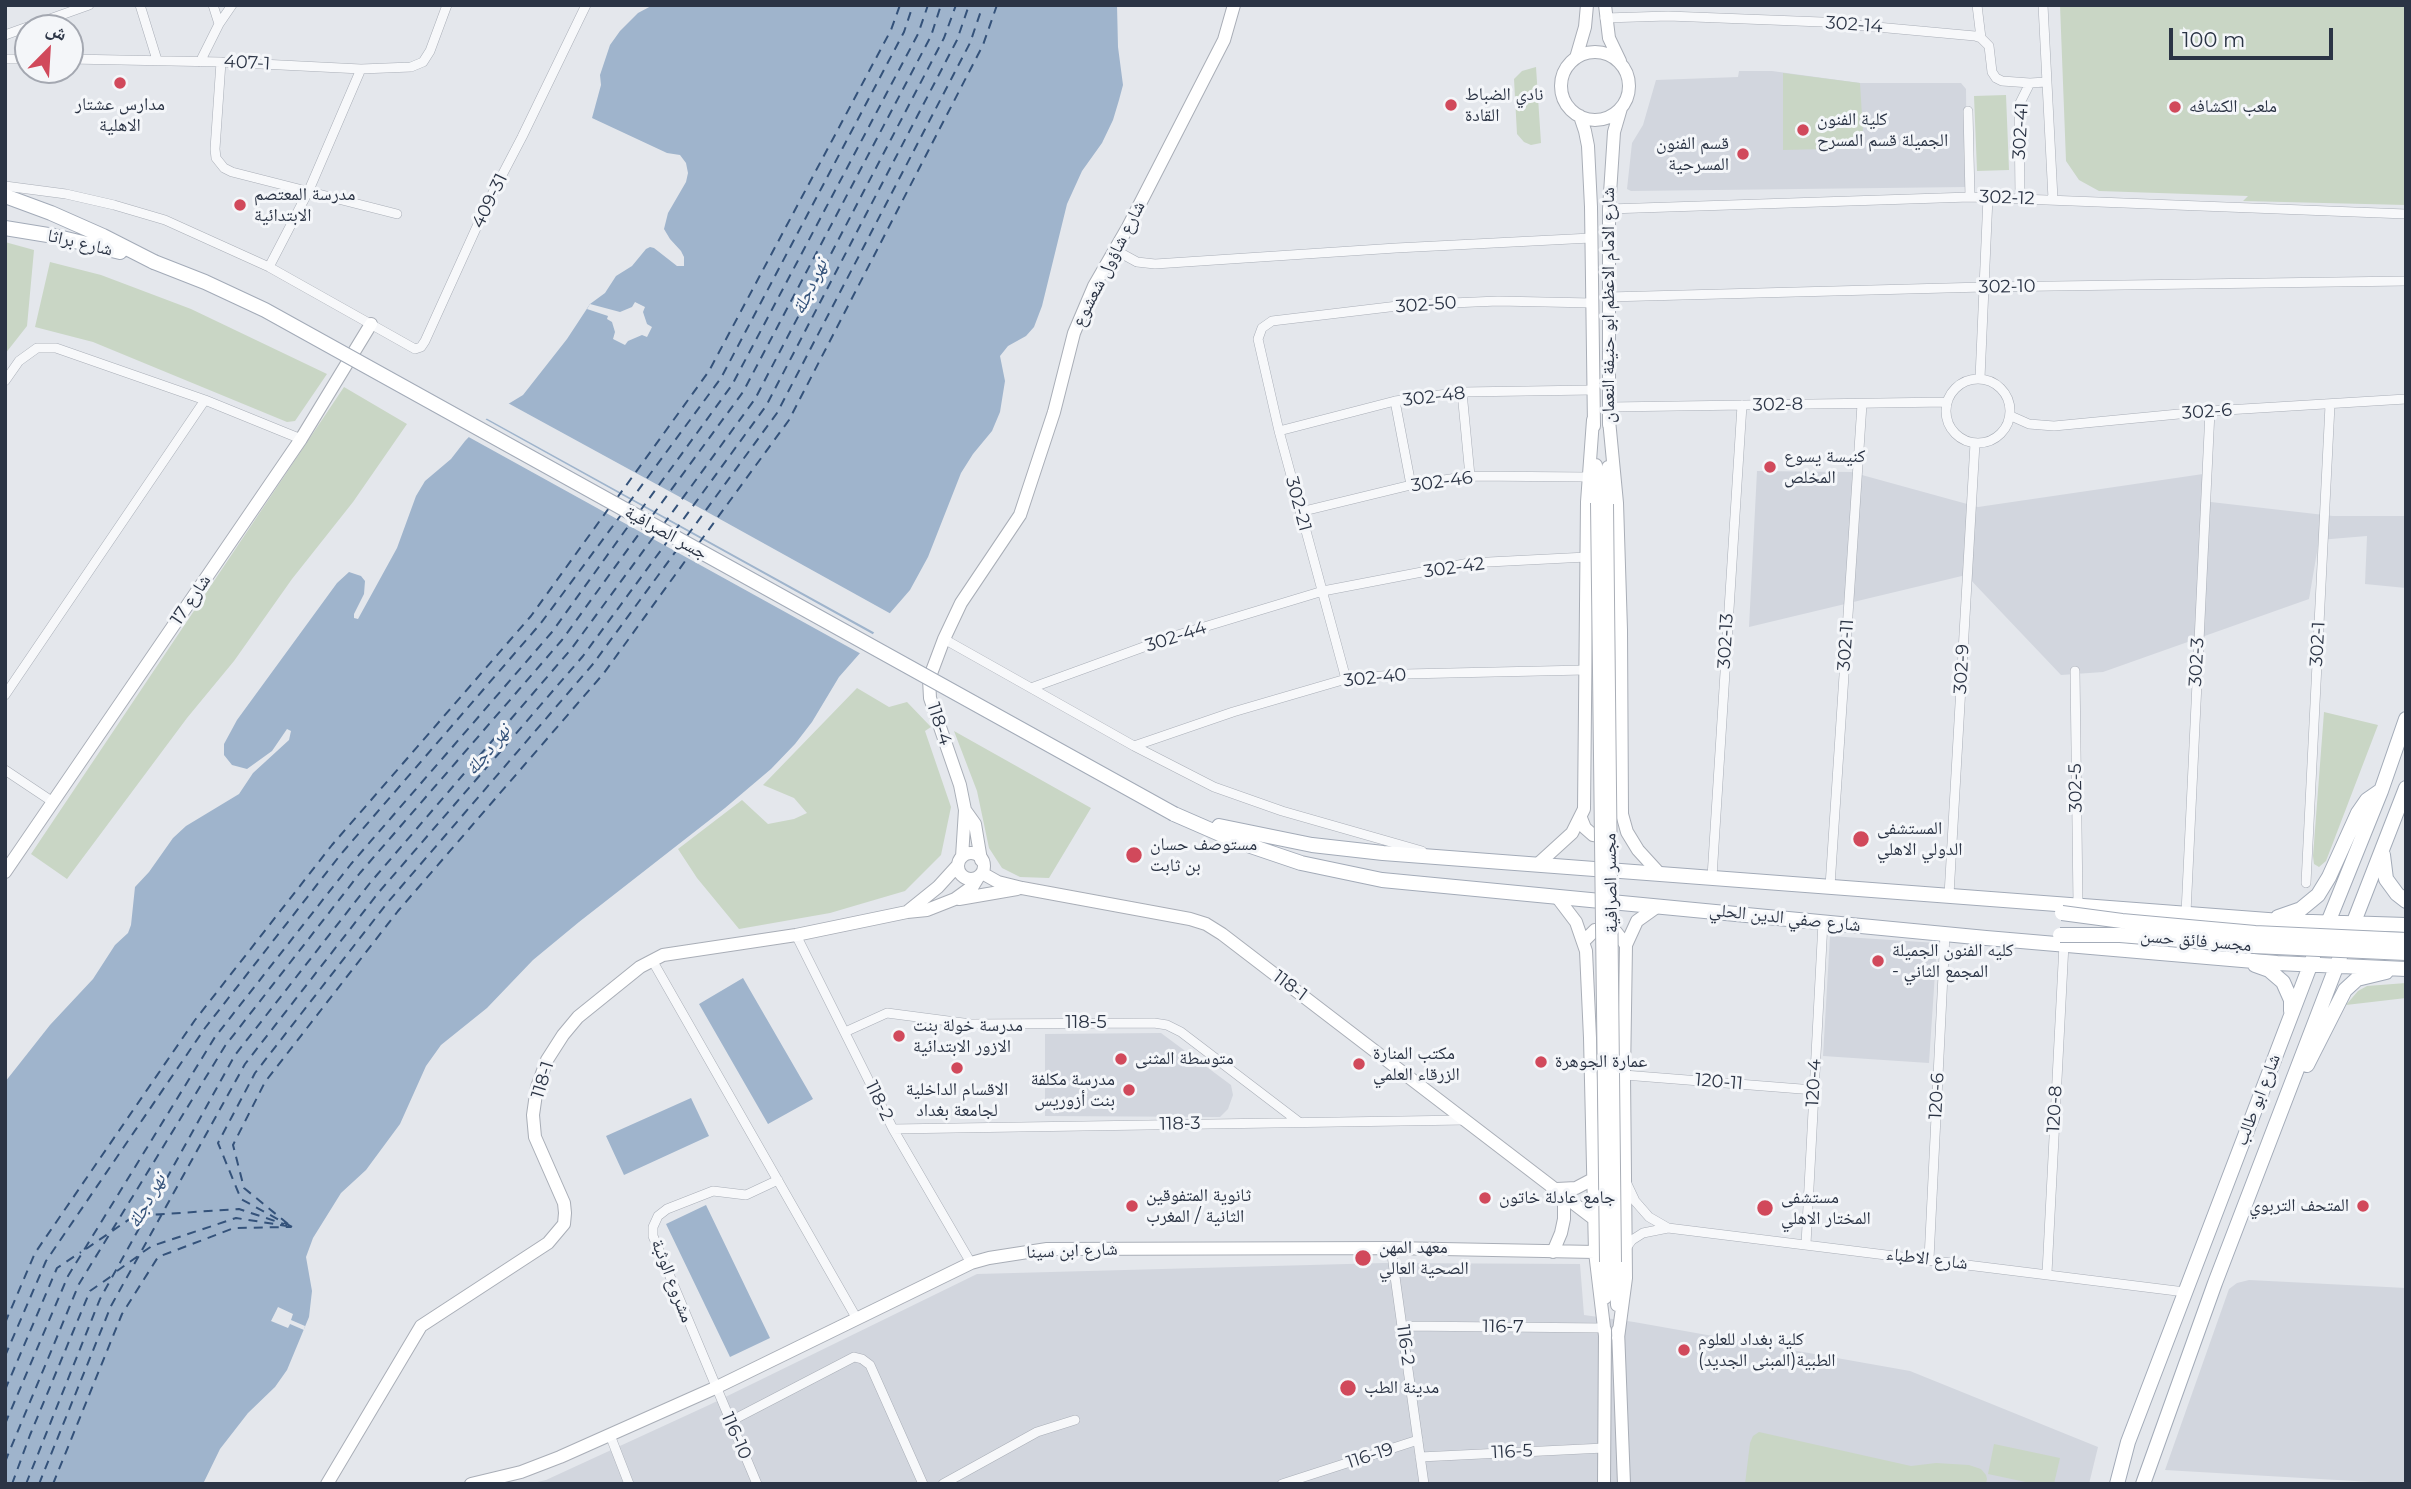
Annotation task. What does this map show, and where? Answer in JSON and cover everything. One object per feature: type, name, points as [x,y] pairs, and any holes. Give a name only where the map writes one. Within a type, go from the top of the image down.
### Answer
[{"type":"main road","points":[[5,196],[93,231],[154,262]]},
{"type":"main road","name":"شارع براثا","points":[[5,228],[101,246],[154,262]]},
{"type":"main road","name":"جسر الصرافية","points":[[154,262],[265,310],[1174,814]]},
{"type":"main road","name":"شارع ابو طالب","points":[[2117,1484],[2128,1442],[2161,1354],[2311,964],[2381,791],[2406,719]]},
{"type":"main road","name":"شارع ابو طالب","points":[[2143,1484],[2186,1363],[2406,788]]},
{"type":"main road","points":[[2274,920],[2301,909],[2317,896],[2329,877],[2358,813],[2367,800],[2381,791]]},
{"type":"main road","name":"شارع صفي الدين الحلي","points":[[1174,814],[1242,833],[1382,853],[2274,920],[2406,925]]},
{"type":"main road","name":"شارع صفي الدين الحلي","points":[[1174,814],[1236,841],[1301,863],[1382,880],[1986,938]]},
{"type":"main road","points":[[2384,844],[2382,860],[2386,879],[2406,901]]},
{"type":"main road","name":"مجسر فائق حسن","points":[[1990,898],[2062,913],[2122,921],[2255,933],[2406,940]]},
{"type":"main road","points":[[2274,920],[2293,932],[2295,943],[2287,958],[2277,963]]},
{"type":"main road","points":[[2378,966],[2369,959],[2365,943],[2370,932],[2384,925]]},
{"type":"main road","name":"مجسر فائق حسن","points":[[1986,938],[2062,940],[2120,934],[2405,963]]},
{"type":"main road","points":[[2062,940],[2277,963],[2378,966],[2405,963]]},
{"type":"main road","points":[[2234,959],[2260,966],[2277,975],[2288,990],[2290,1018]]},
{"type":"main road","points":[[2294,1079],[2313,1055],[2350,984],[2405,963]]},
{"type":"main road","points":[[2161,1354],[2186,1363]]},
{"type":"street","points":[[5,35],[89,5]]},
{"type":"street","points":[[140,5],[157,60]]},
{"type":"street","points":[[213,5],[219,24]]},
{"type":"street","points":[[200,62],[232,5]]},
{"type":"street","name":"409-31","points":[[371,324],[415,349],[421,347],[488,202],[586,5]]},
{"type":"street","name":"شارع شاؤول شعشوع","points":[[944,639],[961,603],[1020,514],[1054,412],[1074,333],[1094,286],[1224,40],[1234,5]]},
{"type":"street","points":[[1576,58],[1585,27],[1587,5]]},
{"type":"street","points":[[1977,5],[1981,38],[1989,46],[1992,72],[1996,78],[2030,83]]},
{"type":"street","points":[[2043,5],[2053,199]]},
{"type":"street","name":"407-1","points":[[84,60],[221,62],[361,69],[411,67],[423,62],[430,51],[445,6]]},
{"type":"street","points":[[1605,12],[1609,38],[1628,75],[1630,86],[1627,98],[1622,108],[1602,119],[1591,120],[1571,110],[1561,90],[1566,68],[1576,58],[1595,52],[1605,53],[1622,65]]},
{"type":"street","name":"302-14","points":[[1605,12],[1822,22],[1981,38]]},
{"type":"street","points":[[221,62],[215,149],[216,158],[224,168],[397,214]]},
{"type":"street","points":[[268,267],[309,190],[361,69]]},
{"type":"street","name":"302-41","points":[[2020,198],[2018,105],[2030,83],[2046,82]]},
{"type":"street","name":"شارع الامام الاعظم ابو حنيفة النعمان","points":[[1602,503],[1610,413],[1609,209],[1614,132],[1622,108]]},
{"type":"street","points":[[1968,111],[1970,197]]},
{"type":"street","name":"شارع الامام الاعظم ابو حنيفة النعمان","points":[[1580,116],[1588,146],[1593,420],[1602,503]]},
{"type":"street","points":[[5,186],[66,194],[165,220],[268,267],[371,324]]},
{"type":"street","points":[[1980,378],[1988,197]]},
{"type":"street","name":"302-12","points":[[1609,209],[1988,197],[2406,214]]},
{"type":"street","points":[[1115,250],[1137,262],[1155,264],[1591,237]]},
{"type":"street","name":"302-10","points":[[1608,297],[1984,287],[2406,281]]},
{"type":"street","name":"302-50","points":[[1262,328],[1272,321],[1406,305],[1498,301],[1592,303]]},
{"type":"street","name":"شارع 17","points":[[5,872],[301,439],[371,324]]},
{"type":"street","name":"302-21","points":[[1262,328],[1258,339],[1279,431],[1346,679]]},
{"type":"street","points":[[5,381],[19,361],[37,348],[56,348],[205,400],[301,439]]},
{"type":"street","points":[[1980,378],[1991,380],[2000,386],[2011,405],[2011,416],[2002,434],[1985,443],[1975,443],[1955,434],[1946,413],[1951,392],[1969,379],[1980,378]]},
{"type":"street","name":"302-48","points":[[1279,431],[1395,401],[1462,392],[1592,390]]},
{"type":"street","points":[[1462,392],[1470,476]]},
{"type":"street","name":"302-6","points":[[2011,416],[2029,424],[2054,426],[2210,411],[2406,399]]},
{"type":"street","points":[[5,695],[205,400]]},
{"type":"street","points":[[1395,401],[1411,485]]},
{"type":"street","name":"302-8","points":[[1610,413],[1742,405],[1947,402]]},
{"type":"street","name":"302-11","points":[[1830,886],[1862,404]]},
{"type":"street","name":"302-13","points":[[1712,877],[1742,405]]},
{"type":"street","name":"302-1","points":[[2306,883],[2330,405]]},
{"type":"street","name":"302-3","points":[[2186,913],[2210,411]]},
{"type":"street","points":[[1610,413],[1618,516],[1622,630],[1621,806],[1623,822],[1638,850],[1660,873]]},
{"type":"street","points":[[1538,864],[1572,833],[1581,818],[1585,800],[1588,477],[1593,420]]},
{"type":"street","name":"302-9","points":[[1949,895],[1975,443]]},
{"type":"street","name":"302-46","points":[[1300,512],[1411,485],[1470,476],[1588,477]]},
{"type":"street","name":"مجسر الصرافية","points":[[1602,503],[1609,1334]]},
{"type":"street","name":"302-42","points":[[1323,591],[1469,563],[1587,556]]},
{"type":"street","name":"302-44","points":[[1031,688],[1171,637],[1323,591]]},
{"type":"street","points":[[944,639],[1134,746],[1226,792],[1282,811],[1444,857]]},
{"type":"street","name":"118-4","points":[[944,639],[929,679],[929,694],[960,785],[965,810],[960,861]]},
{"type":"street","name":"302-40","points":[[1134,746],[1233,712],[1346,679],[1405,674],[1585,670]]},
{"type":"street","name":"302-5","points":[[2075,671],[2078,905]]},
{"type":"street","points":[[5,770],[53,802]]},
{"type":"street","name":"118-4","points":[[965,810],[975,824],[981,870]]},
{"type":"street","points":[[1581,818],[1588,832],[1603,838],[1614,835],[1623,822]]},
{"type":"street","points":[[906,912],[938,887],[960,861],[970,854],[981,870],[971,879],[967,878],[960,873],[960,861]]},
{"type":"street","name":"118-1","points":[[327,1484],[421,1326],[548,1243],[559,1233],[564,1223],[564,1203],[535,1137],[533,1115],[537,1087],[547,1060],[579,1017],[652,960],[663,955],[796,935],[906,912],[928,910],[956,900],[970,888],[981,870],[998,882],[1022,888],[1206,924],[1594,1219]]},
{"type":"street","points":[[956,900],[1022,888]]},
{"type":"street","points":[[1557,897],[1571,913],[1584,941],[1590,1038],[1595,1252],[1609,1334],[1624,1484]]},
{"type":"street","points":[[1604,1484],[1609,1334],[1625,1288],[1626,945],[1637,921],[1658,906]]},
{"type":"street","name":"120-4","points":[[1806,1244],[1823,922]]},
{"type":"street","points":[[1584,941],[1591,933],[1606,929],[1616,932],[1626,945]]},
{"type":"street","name":"120-6","points":[[1928,1259],[1945,934]]},
{"type":"street","name":"118-2","points":[[796,935],[893,1129],[971,1263]]},
{"type":"street","name":"120-8","points":[[2047,1273],[2062,940]]},
{"type":"street","points":[[652,960],[857,1319]]},
{"type":"street","name":"118-5","points":[[845,1032],[887,1013],[971,1024],[1167,1025],[1181,1032],[1299,1122]]},
{"type":"street","name":"120-11","points":[[1624,1075],[1814,1090]]},
{"type":"street","name":"118-3","points":[[893,1129],[1466,1120]]},
{"type":"street","points":[[1553,1252],[1564,1219],[1564,1203],[1557,1189],[1576,1188],[1593,1179]]},
{"type":"street","name":"مشروع الوثبة","points":[[715,1388],[653,1236],[653,1227],[657,1216],[667,1209],[713,1191],[746,1195],[778,1180]]},
{"type":"street","points":[[1626,1181],[1635,1201],[1649,1217],[1668,1228]]},
{"type":"street","points":[[1626,1248],[1643,1233],[1668,1228]]},
{"type":"street","name":"شارع الاطباء","points":[[1668,1228],[2185,1292]]},
{"type":"street","name":"شارع ابن سينا","points":[[471,1484],[540,1465],[715,1388],[971,1263],[1009,1254],[1047,1249],[1391,1248],[1595,1252]]},
{"type":"street","name":"116-2","points":[[1391,1248],[1424,1484]]},
{"type":"street","name":"116-7","points":[[1403,1326],[1609,1334]]},
{"type":"street","points":[[729,1422],[854,1357],[862,1359],[870,1364],[923,1484]]},
{"type":"street","name":"116-10","points":[[715,1388],[757,1484]]},
{"type":"street","points":[[943,1484],[1037,1432],[1075,1420]]},
{"type":"street","points":[[610,1434],[629,1484]]},
{"type":"street","name":"116-19","points":[[1282,1484],[1418,1440]]},
{"type":"street","name":"116-5","points":[[1420,1457],[1604,1448]]},
{"type":"shaded area","name":"كلية الفنون الجميلة قسم المسرح","points":[[1739,71],[1772,71],[1860,83],[1961,83],[1966,89],[1967,187],[1627,189],[1632,143],[1643,125],[1656,80],[1738,77]]},
{"type":"shaded area","points":[[1757,471],[1851,472],[1978,507],[2203,474],[2202,501],[2333,516],[2406,516],[2406,588],[2365,584],[2367,536],[2319,540],[2309,599],[2103,672],[2061,675],[1966,575],[1749,627]]},
{"type":"shaded area","points":[[1830,936],[1937,943],[1929,1063],[1823,1056]]},
{"type":"shaded area","name":"متوسطة المثنى","points":[[1161,1033],[1231,1085],[1233,1095],[1228,1109],[1220,1117],[1045,1116],[1045,1034]]},
{"type":"shaded area","name":"مدينة الطب","points":[[1384,1263],[1580,1264],[1584,1315],[1910,1371],[2098,1447],[2089,1484],[529,1484],[546,1480],[709,1405],[977,1274]]},
{"type":"shaded area","points":[[2249,1280],[2406,1288],[2406,1484],[2165,1470],[2229,1289],[2237,1283]]},
{"type":"green space","name":"ملعب الكشافه","points":[[2060,5],[2406,5],[2406,205],[2243,201],[2248,196],[2099,191],[2079,180],[2066,161]]},
{"type":"green space","points":[[1536,67],[1541,143],[1531,145],[1517,134],[1514,79],[1522,71]]},
{"type":"green space","points":[[1783,73],[1860,83],[1864,148],[1783,150]]},
{"type":"green space","points":[[2006,95],[2009,170],[1977,171],[1974,96]]},
{"type":"green space","points":[[5,242],[34,250],[27,326],[5,354]]},
{"type":"green space","points":[[50,262],[101,275],[191,309],[327,374],[295,421],[287,422],[93,342],[35,327]]},
{"type":"green space","points":[[344,387],[407,424],[353,502],[67,879],[31,854]]},
{"type":"green space","points":[[857,688],[889,707],[907,702],[931,727],[925,731],[951,807],[941,855],[905,891],[830,913],[739,929],[697,878],[678,849],[742,800],[768,824],[794,819],[807,813],[794,798],[763,785]]},
{"type":"green space","points":[[2324,712],[2378,725],[2326,861],[2319,867],[2314,864],[2313,856]]},
{"type":"green space","points":[[954,731],[1091,808],[1049,878],[1020,877],[1002,868],[989,848],[977,791]]},
{"type":"green space","points":[[2406,983],[2406,998],[2346,1005],[2358,991],[2367,986]]},
{"type":"green space","points":[[1759,1432],[1911,1466],[1936,1463],[1969,1465],[1981,1469],[1986,1475],[1986,1484],[1745,1484],[1750,1443],[1753,1436]]},
{"type":"green space","points":[[1994,1444],[2060,1458],[2054,1484],[2035,1484],[1988,1474]]},
{"type":"water","name":"نهر دجلة","points":[[653,5],[1117,5],[1118,47],[1123,85],[1119,100],[1102,143],[1082,171],[1067,204],[1042,306],[1034,327],[1026,336],[1008,346],[1000,356],[1005,381],[1000,412],[992,431],[961,473],[928,557],[910,590],[839,677],[812,722],[795,744],[771,769],[725,808],[533,960],[487,1008],[441,1045],[426,1066],[400,1124],[366,1170],[341,1193],[313,1238],[306,1257],[312,1291],[309,1317],[287,1370],[220,1449],[203,1484],[5,1484],[5,1082],[50,1025],[93,979],[115,945],[128,933],[135,887],[173,838],[186,826],[239,794],[253,773],[289,740],[291,731],[287,729],[272,751],[247,769],[232,765],[224,755],[224,744],[237,720],[337,583],[349,572],[361,576],[365,581],[364,594],[354,614],[354,618],[358,619],[397,548],[416,496],[425,481],[451,459],[490,415],[523,395],[567,339],[590,304],[605,293],[616,276],[632,266],[646,249],[654,248],[677,266],[684,266],[681,251],[664,229],[668,213],[686,182],[686,163],[680,155],[667,153],[592,118],[601,85],[600,75],[610,45],[638,13]]},
{"type":"water","points":[[743,978],[813,1099],[768,1124],[699,1004]]},
{"type":"water","points":[[691,1098],[709,1136],[624,1175],[606,1136]]},
{"type":"water","points":[[706,1205],[770,1338],[730,1357],[666,1224]]},
{"type":"pier","points":[[635,302],[645,307],[643,312],[647,324],[652,327],[647,337],[642,335],[625,345],[613,339],[615,332],[612,322],[607,319],[608,316],[587,309],[590,304],[620,312],[632,307]]},
{"type":"pier","points":[[506,402],[893,615],[877,634],[484,417]]},
{"type":"pier","points":[[483,418],[876,636],[863,655],[465,435]]},
{"type":"pier","points":[[278,1307],[293,1314],[291,1320],[305,1326],[304,1330],[290,1324],[288,1328],[271,1321]]},
{"type":"ferry route","points":[[617,498],[709,371],[891,30],[900,5]]},
{"type":"ferry route","points":[[628,504],[721,378],[904,32],[913,5]]},
{"type":"ferry route","points":[[640,511],[732,385],[918,34],[928,5]]},
{"type":"ferry route","points":[[652,516],[743,392],[931,36],[941,5]]},
{"type":"ferry route","points":[[663,525],[755,399],[944,38],[956,5]]},
{"type":"ferry route","points":[[674,532],[766,406],[957,40],[969,5]]},
{"type":"ferry route","points":[[687,536],[777,413],[970,43],[983,5]]},
{"type":"ferry route","points":[[699,543],[789,420],[983,45],[997,5]]},
{"type":"ferry route","points":[[5,1323],[35,1253],[195,1020],[332,845],[531,616],[609,508]]},
{"type":"ferry route","points":[[5,1356],[46,1261],[205,1028],[341,854],[541,623],[621,515]]},
{"type":"ferry route","points":[[5,1424],[68,1276],[215,1037],[351,864],[552,632],[632,521]]},
{"type":"ferry route","points":[[5,1462],[79,1284],[225,1046],[360,873],[562,640],[644,527]]},
{"type":"ferry route","points":[[26,1484],[100,1299],[235,1055],[370,883],[572,648],[655,535]]},
{"type":"ferry route","points":[[39,1484],[111,1306],[245,1064],[379,892],[583,656],[667,542]]},
{"type":"ferry route","points":[[292,1227],[241,1199],[218,1143],[255,1073],[388,902],[593,664],[679,547]]},
{"type":"ferry route","points":[[288,1224],[244,1188],[233,1145],[265,1082],[398,911],[604,673],[691,553]]},
{"type":"ferry route","points":[[86,1249],[134,1216],[239,1209],[284,1224]]},
{"type":"ferry route","points":[[143,1252],[152,1246],[236,1218],[287,1226]]},
{"type":"ferry route","points":[[53,1484],[122,1314],[158,1257],[234,1228],[291,1227]]},
{"type":"ferry route","points":[[5,1390],[57,1268],[81,1252]]},
{"type":"ferry route","points":[[117,1271],[138,1256]]},
{"type":"ferry route","points":[[12,1484],[90,1291],[113,1275]]},
{"type":"place","name":"مدارس عشتار الاهلية","points":[[120,83]]},
{"type":"place","name":"نادي الضباط القادة","points":[[1451,105]]},
{"type":"place","name":"ملعب الكشافه","points":[[2175,107]]},
{"type":"place","name":"كلية الفنون الجميلة قسم المسرح","points":[[1803,130]]},
{"type":"place","name":"قسم الفنون المسرحية","points":[[1743,154]]},
{"type":"place","name":"مدرسة المعتصم الابتدائية","points":[[240,205]]},
{"type":"place","name":"كنيسة يسوع المخلص","points":[[1770,467]]},
{"type":"place","name":"المستشفى الدولي الاهلي","points":[[1861,839]]},
{"type":"place","name":"مستوصف حسان بن ثابت","points":[[1134,855]]},
{"type":"place","name":"كليه الفنون الجميلة - المجمع الثاني","points":[[1878,961]]},
{"type":"place","name":"مدرسة خولة بنت الازور الابتدائية","points":[[899,1036]]},
{"type":"place","name":"متوسطة المثنى","points":[[1121,1059]]},
{"type":"place","name":"عمارة الجوهرة","points":[[1541,1062]]},
{"type":"place","name":"مكتب المنارة الزرقاء العلمي","points":[[1359,1064]]},
{"type":"place","name":"الاقسام الداخلية لجامعة بغداد","points":[[957,1068]]},
{"type":"place","name":"مدرسة مكلفة بنت أزوريس","points":[[1129,1090]]},
{"type":"place","name":"جامع عادلة خاتون","points":[[1485,1198]]},
{"type":"place","name":"ثانوية المتفوقين الثانية / المغرب","points":[[1132,1206]]},
{"type":"place","name":"المتحف التربوي","points":[[2363,1206]]},
{"type":"place","name":"مستشفى المختار الاهلي","points":[[1765,1208]]},
{"type":"place","name":"معهد المهن الصحية العالي","points":[[1363,1258]]},
{"type":"place","name":"كلية بغداد للعلوم الطبية(المبنى الجديد)","points":[[1684,1350]]},
{"type":"place","name":"مدينة الطب","points":[[1348,1388]]}]
